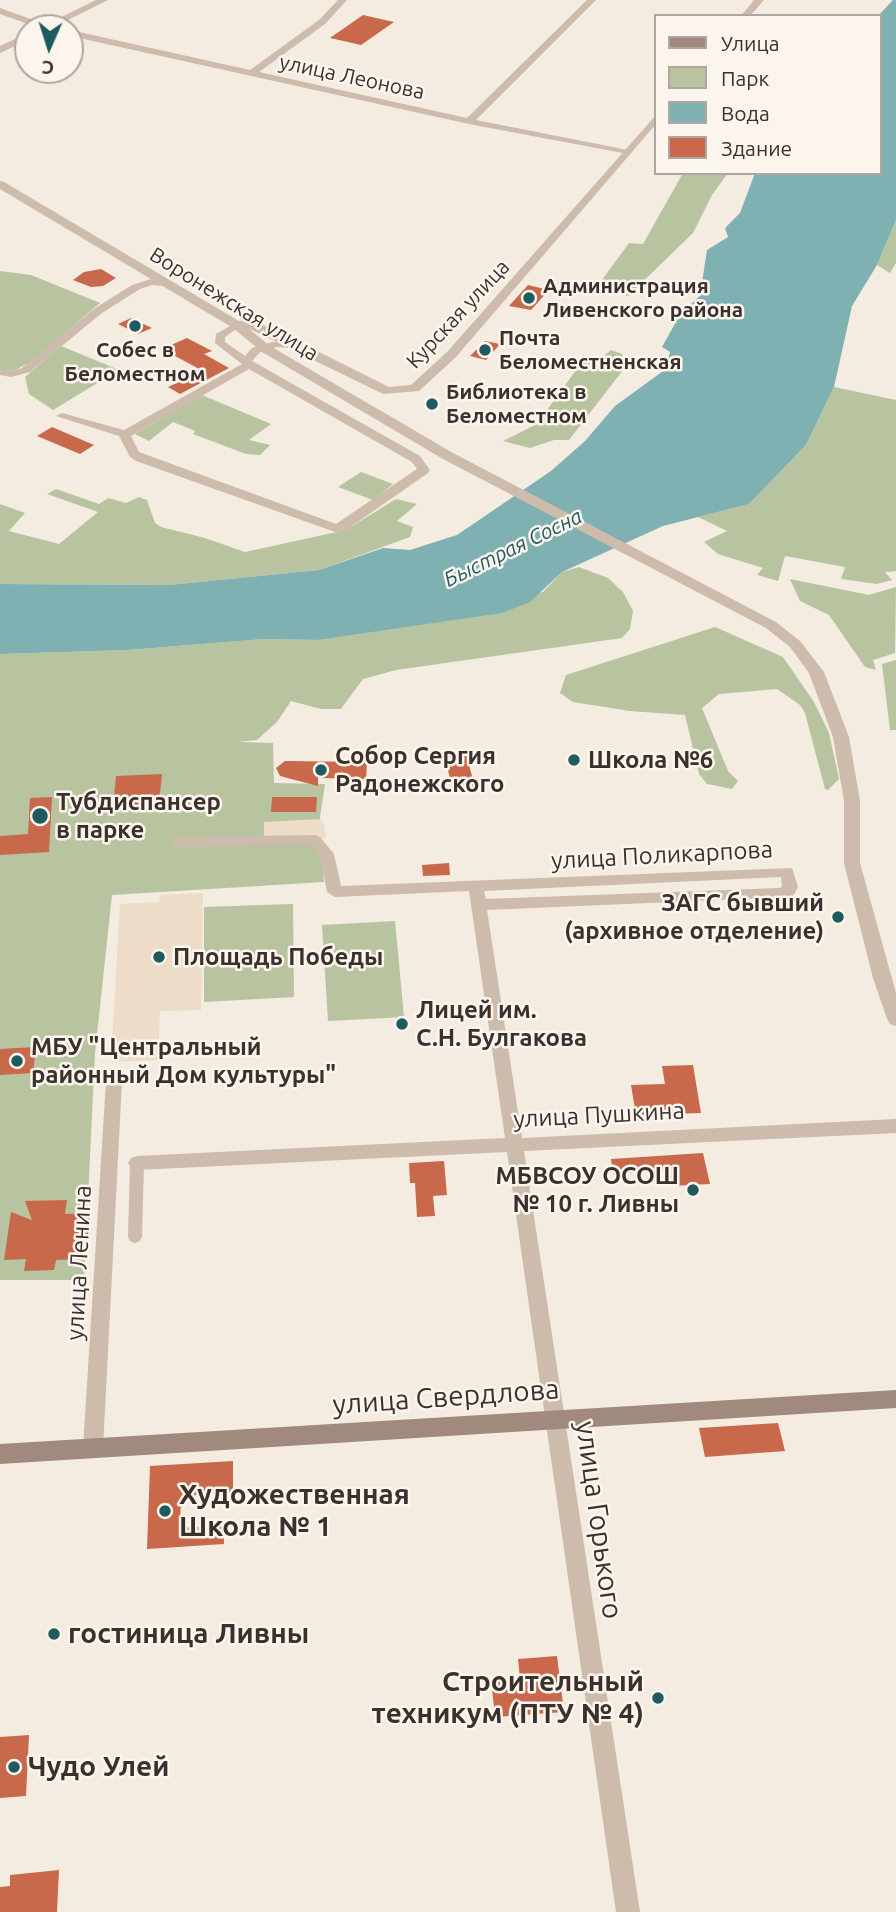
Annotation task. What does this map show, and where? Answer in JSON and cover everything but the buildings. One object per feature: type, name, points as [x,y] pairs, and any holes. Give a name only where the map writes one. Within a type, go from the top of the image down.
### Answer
[{"type":"main road","name":"улица Свердлова","points":[[0,1454],[896,1399]]},
{"type":"street","points":[[74,14],[103,0]]},
{"type":"street","points":[[252,73],[322,22],[343,0]]},
{"type":"street","points":[[469,121],[592,0]]},
{"type":"street","points":[[747,14],[759,0]]},
{"type":"street","name":"улица Леонова","points":[[84,36],[469,121],[628,151]]},
{"type":"street","name":"Курская улица","points":[[237,325],[256,326],[387,391],[415,388],[452,354],[654,120]]},
{"type":"street","name":"Воронежская улица","points":[[0,184],[237,325],[266,349],[448,456],[726,601],[789,639],[812,664],[841,737],[849,775],[852,863],[882,978],[896,1019]]},
{"type":"street","points":[[0,372],[11,374],[26,370],[98,311],[136,287],[151,282],[165,283]]},
{"type":"street","points":[[62,416],[124,435],[134,454],[141,458],[328,527],[341,528],[422,472],[424,466],[416,459],[247,363],[218,341],[237,325]]},
{"type":"street","points":[[124,435],[247,363],[254,351],[276,344],[295,345]]},
{"type":"street","points":[[177,842],[315,840],[325,849],[335,892]]},
{"type":"street","name":"улица Поликарпова","points":[[335,892],[787,872],[790,887],[788,892],[779,893],[479,905]]},
{"type":"street","name":"улица Горького","points":[[476,887],[628,1912]]},
{"type":"street","name":"улица Ленина","points":[[93,1448],[114,1081]]},
{"type":"street","name":"улица Пушкина","points":[[137,1163],[896,1126]]},
{"type":"street","points":[[135,1237],[137,1163]]},
{"type":"green space","points":[[682,175],[727,175],[712,195],[693,233],[628,296],[596,288],[629,243],[643,244]]},
{"type":"green space","points":[[896,220],[896,263],[890,273],[877,265]]},
{"type":"green space","points":[[0,271],[31,275],[100,303],[31,362],[13,371],[0,370]]},
{"type":"green space","points":[[61,346],[119,370],[53,410],[29,394],[25,377]]},
{"type":"green space","points":[[611,350],[622,354],[623,370],[569,440],[554,440],[530,448],[503,441],[537,424],[587,355],[591,361],[598,361]]},
{"type":"green space","points":[[834,387],[896,400],[896,571],[885,572],[892,580],[877,584],[841,579],[845,567],[785,556],[778,581],[757,575],[763,568],[718,554],[704,542],[727,531],[698,517],[749,504],[806,445]]},
{"type":"green space","points":[[202,395],[271,424],[249,440],[270,445],[260,455],[246,454],[193,434],[195,431],[173,422],[149,441],[135,434]]},
{"type":"green space","points":[[361,472],[393,484],[373,500],[338,487]]},
{"type":"green space","points":[[56,489],[99,504],[108,498],[126,503],[139,497],[147,500],[155,523],[161,527],[245,552],[346,530],[396,499],[417,504],[397,521],[413,527],[410,537],[319,570],[169,585],[0,584],[0,504],[25,513],[9,531],[59,544],[98,512],[47,494]]},
{"type":"green space","points":[[579,567],[608,578],[623,592],[633,611],[630,629],[622,638],[396,670],[363,679],[341,709],[321,709],[291,701],[277,722],[257,740],[239,742],[273,743],[274,783],[325,784],[320,817],[324,882],[112,895],[95,1053],[84,1280],[0,1280],[0,654],[128,650],[264,639],[317,640],[543,592],[562,572]]},
{"type":"green space","points":[[790,579],[869,595],[896,587],[895,653],[873,660],[876,670],[865,667],[829,615],[800,601]]},
{"type":"green space","points":[[715,627],[783,657],[814,702],[829,733],[839,779],[828,790],[825,789],[805,713],[800,705],[777,689],[719,694],[702,708],[728,771],[738,781],[732,789],[707,784],[699,774],[685,715],[630,711],[573,702],[560,693],[566,675]]},
{"type":"green space","points":[[896,660],[896,730],[890,730],[882,664]]},
{"type":"green space","points":[[293,904],[294,997],[204,1002],[204,907]]},
{"type":"green space","points":[[395,921],[404,1017],[328,1021],[322,925]]},
{"type":"shaded area","points":[[319,819],[324,824],[326,838],[264,839],[264,822]]},
{"type":"shaded area","name":"Площадь Победы","points":[[203,893],[201,1010],[160,1011],[158,1060],[111,1062],[120,904],[159,902],[160,895]]},
{"type":"water","name":"Быстрая Сосна","points":[[896,0],[896,220],[877,265],[852,306],[834,387],[806,445],[749,504],[663,526],[562,572],[530,602],[502,613],[317,640],[264,639],[128,650],[0,654],[0,584],[169,585],[319,570],[383,548],[410,550],[457,535],[551,471],[585,441],[615,406],[666,369],[670,352],[662,347],[681,313],[700,296],[707,250],[728,237],[725,228],[740,213],[754,175],[882,175],[882,14],[880,14]]},
{"type":"place","name":"Администрация Ливенского района","points":[[529,298]]},
{"type":"place","name":"Собес в Беломестном","points":[[135,326]]},
{"type":"place","name":"Почта Беломестненская","points":[[485,350]]},
{"type":"place","name":"Библиотека в Беломестном","points":[[432,404]]},
{"type":"place","name":"Школа №6","points":[[574,760]]},
{"type":"place","name":"Собор Сергия Радонежского","points":[[321,770]]},
{"type":"place","name":"Тубдиспансер в парке","points":[[40,816]]},
{"type":"place","name":"ЗАГС бывший (архивное отделение)","points":[[838,917]]},
{"type":"place","name":"Площадь Победы","points":[[159,957]]},
{"type":"place","name":"Лицей им. С.Н. Булгакова","points":[[402,1024]]},
{"type":"place","name":"МБУ \"Центральный районный Дом культуры\"","points":[[17,1061]]},
{"type":"place","name":"МБВСОУ ОСОШ № 10 г. Ливны","points":[[693,1190]]},
{"type":"place","name":"Художественная Школа № 1","points":[[165,1511]]},
{"type":"place","name":"гостиница Ливны","points":[[54,1634]]},
{"type":"place","name":"Строительный техникум (ПТУ № 4)","points":[[658,1698]]},
{"type":"place","name":"Чудо Улей","points":[[14,1767]]}]
